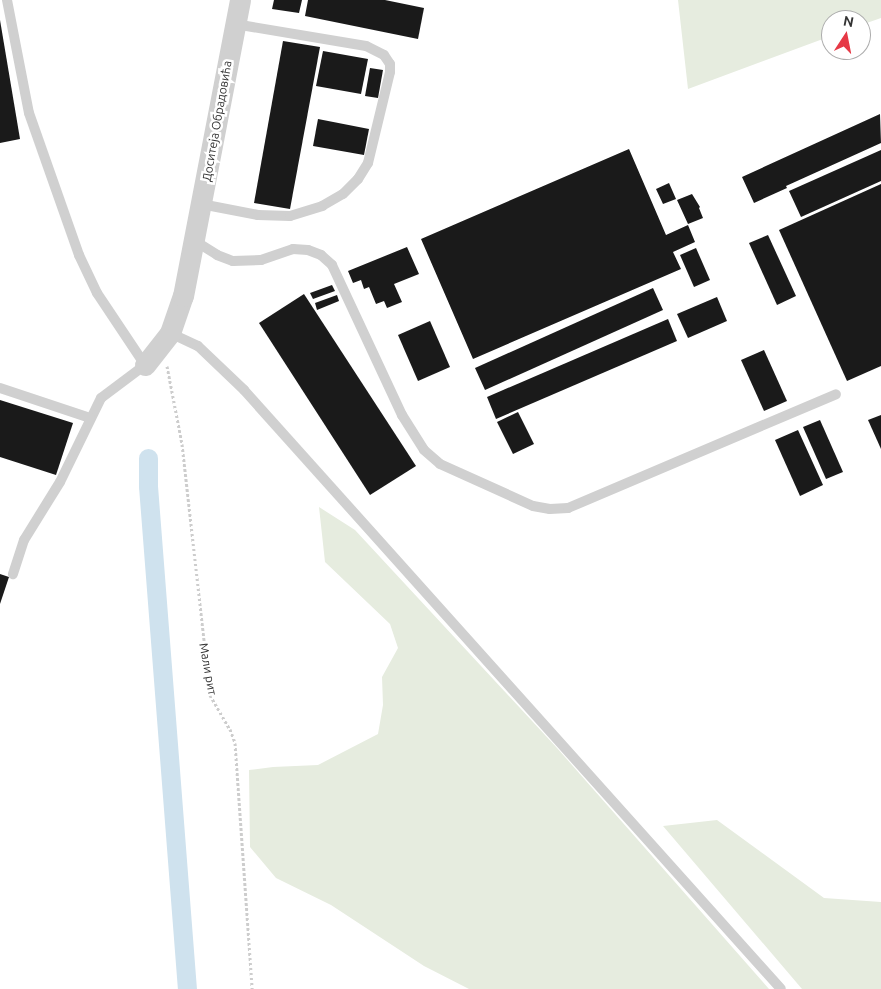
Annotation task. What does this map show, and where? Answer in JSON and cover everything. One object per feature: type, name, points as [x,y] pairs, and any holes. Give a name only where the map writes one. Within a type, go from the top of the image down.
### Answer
[{"type":"street","name":"Доситеја Обрадовића","points":[[164,341],[183,296],[240,0]]},
{"type":"street","points":[[145,365],[164,341]]},
{"type":"lane","points":[[7,0],[29,114],[79,255],[97,293],[145,365],[101,398],[60,482],[24,540],[13,574]]},
{"type":"lane","points":[[201,204],[258,215],[290,216],[322,206],[343,194],[358,179],[368,163],[390,72],[390,64],[384,55],[366,46],[235,24]]},
{"type":"lane","points":[[195,241],[217,255],[233,261],[261,260],[293,249],[308,250],[321,255],[332,265],[402,414],[424,450],[440,464],[533,506],[550,509],[568,508],[836,394]]},
{"type":"lane","points":[[164,341],[198,346],[244,390],[781,989]]},
{"type":"lane","points":[[0,388],[90,418]]},
{"type":"path","name":"Мали рит","points":[[164,341],[165,358],[174,395],[182,444],[210,695],[230,728],[235,743],[252,989]]},
{"type":"shaded area","points":[[678,0],[881,0],[881,18],[871,22],[871,10],[821,10],[821,40],[688,89]]},
{"type":"shaded area","points":[[319,507],[355,530],[557,748],[769,989],[469,989],[424,966],[331,905],[276,878],[250,847],[249,770],[318,765],[378,734],[383,705],[382,677],[398,648],[390,624],[325,562]]},
{"type":"shaded area","points":[[717,820],[824,898],[881,902],[881,989],[802,989],[663,826]]},
{"type":"building","points":[[274,0],[302,0],[299,13],[272,9]]},
{"type":"building","points":[[308,0],[385,0],[424,8],[418,39],[305,16]]},
{"type":"building","points":[[0,20],[20,139],[0,143]]},
{"type":"building","points":[[283,41],[320,47],[290,209],[254,203]]},
{"type":"building","points":[[323,51],[368,59],[361,94],[316,86]]},
{"type":"building","points":[[370,68],[383,70],[378,98],[365,96]]},
{"type":"building","points":[[880,114],[881,143],[786,186],[787,188],[754,203],[742,177]]},
{"type":"building","points":[[318,119],[369,129],[364,155],[313,146]]},
{"type":"building","points":[[629,149],[666,235],[688,225],[695,242],[673,252],[681,269],[473,359],[421,239]]},
{"type":"building","points":[[881,150],[881,181],[801,217],[789,191]]},
{"type":"building","points":[[669,183],[676,199],[663,204],[656,189]]},
{"type":"building","points":[[881,184],[881,366],[847,381],[779,230]]},
{"type":"building","points":[[692,194],[700,207],[703,218],[688,224],[677,200]]},
{"type":"building","points":[[768,235],[796,296],[777,305],[749,243]]},
{"type":"building","points":[[407,247],[419,274],[394,284],[402,302],[387,308],[384,301],[376,304],[369,287],[364,289],[361,280],[353,283],[348,271]]},
{"type":"building","points":[[696,248],[710,280],[694,287],[680,255]]},
{"type":"building","points":[[332,285],[335,291],[313,299],[310,293]]},
{"type":"building","points":[[653,288],[663,310],[485,390],[475,368]]},
{"type":"building","points":[[304,294],[416,466],[370,495],[259,323]]},
{"type":"building","points":[[337,295],[339,301],[317,310],[315,303]]},
{"type":"building","points":[[717,297],[727,321],[688,338],[677,314]]},
{"type":"building","points":[[668,319],[677,341],[496,419],[487,397]]},
{"type":"building","points":[[430,321],[450,367],[418,381],[398,335]]},
{"type":"building","points":[[764,350],[787,401],[764,411],[741,360]]},
{"type":"building","points":[[0,400],[73,423],[56,475],[0,457]]},
{"type":"building","points":[[518,412],[534,444],[513,454],[497,422]]},
{"type":"building","points":[[881,415],[881,449],[868,420]]},
{"type":"building","points":[[820,420],[843,472],[826,479],[803,427]]},
{"type":"building","points":[[798,430],[823,485],[800,496],[775,440]]},
{"type":"building","points":[[0,574],[9,577],[0,604]]},
{"type":"waterway","points":[[148,458],[148,486],[187,989]]}]
